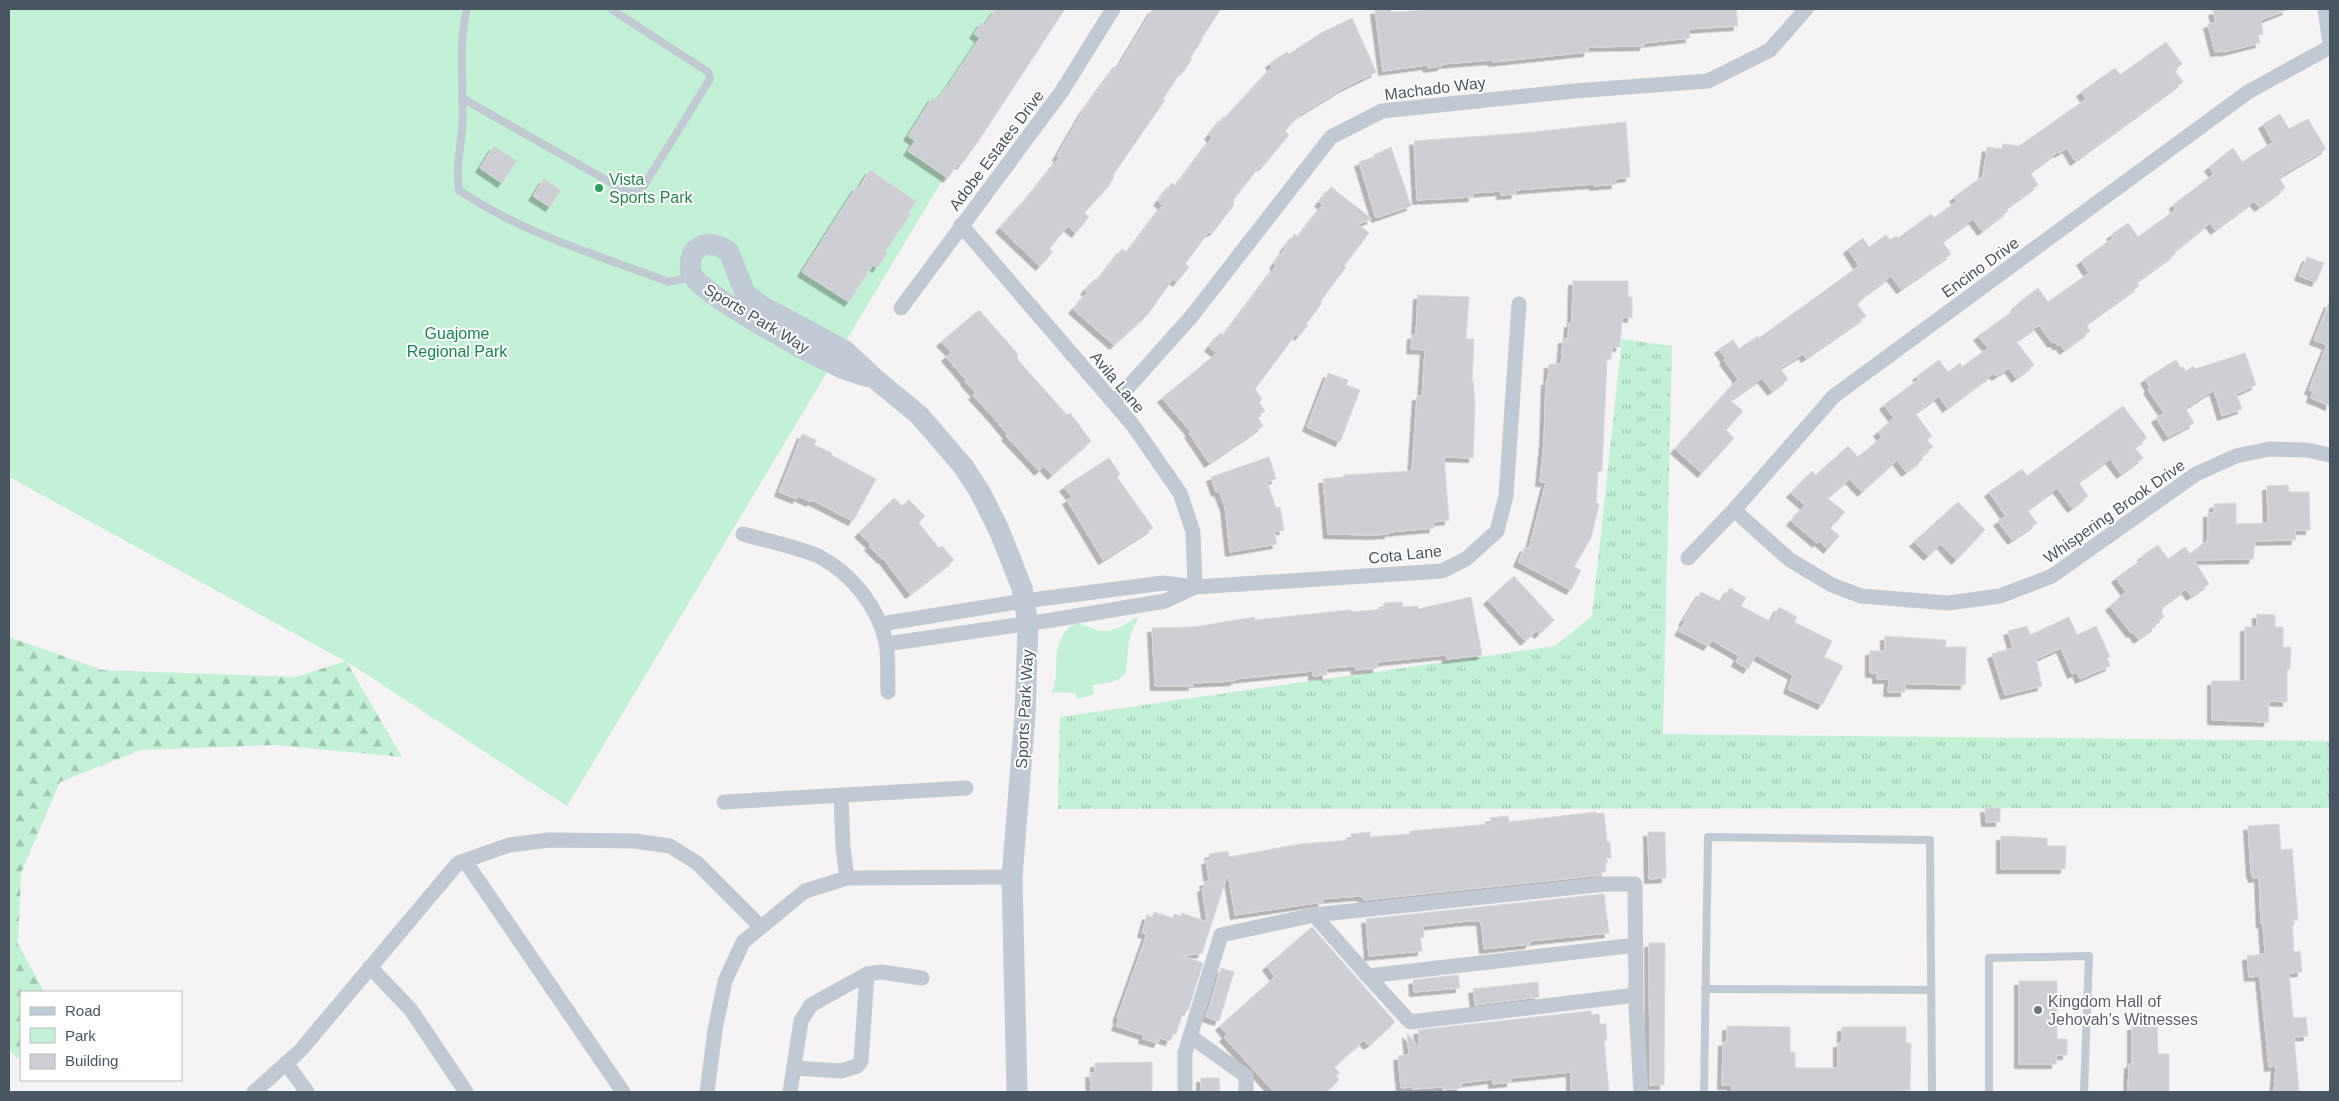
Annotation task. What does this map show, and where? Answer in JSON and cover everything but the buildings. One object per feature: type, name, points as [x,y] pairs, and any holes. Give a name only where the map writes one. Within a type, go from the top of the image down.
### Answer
[{"type":"street","name":"Adobe Estates Drive","points":[[901,308],[1062,91],[1113,9]]},
{"type":"street","name":"Machado Way","points":[[1114,403],[1191,317],[1331,137],[1382,111],[1574,91],[1708,81],[1770,50],[1806,9]]},
{"type":"street","points":[[2325,9],[2330,46]]},
{"type":"street","name":"Encino Drive","points":[[1688,558],[1734,510],[1834,396],[2248,92],[2330,46]]},
{"type":"street","name":"Avila Lane","points":[[961,226],[1114,403],[1136,430],[1180,493],[1193,532],[1195,587]]},
{"type":"street","name":"Sports Park Way","points":[[874,378],[838,367],[750,318],[703,288],[693,276],[690,267],[694,251],[703,245],[721,247],[729,252],[745,293],[760,305],[844,350],[874,378],[919,415],[964,466],[980,492],[1022,588],[1028,624],[1025,715],[1012,877],[1017,1092]]},
{"type":"street","name":"Cota Lane","points":[[880,624],[1024,601],[1163,583],[1195,587],[1442,571],[1466,559],[1497,531],[1506,496],[1519,304]]},
{"type":"street","name":"Whispering Brook Drive","points":[[1734,510],[1790,560],[1832,585],[1861,596],[1948,603],[2000,596],[2052,576],[2196,474],[2236,456],[2269,449],[2307,450],[2330,455]]},
{"type":"street","points":[[743,534],[819,557],[842,573],[866,597],[880,624],[886,644],[888,692]]},
{"type":"street","name":"Cota Lane","points":[[886,644],[1028,624],[1165,601],[1195,587]]},
{"type":"street","points":[[724,802],[966,788]]},
{"type":"street","points":[[841,795],[847,878]]},
{"type":"street","points":[[254,1092],[300,1051],[458,863],[509,846],[548,840],[635,841],[670,846],[697,863],[760,927]]},
{"type":"street","points":[[464,861],[623,1092]]},
{"type":"street","points":[[707,1092],[715,1030],[726,981],[743,942],[805,891],[847,878],[1012,877]]},
{"type":"street","points":[[1185,1092],[1185,1053],[1221,936],[1314,915],[1606,884],[1635,884],[1636,995],[1641,1092]]},
{"type":"street","points":[[1314,915],[1410,1022],[1636,995]]},
{"type":"street","points":[[1368,976],[1636,945]]},
{"type":"street","points":[[370,967],[411,1010],[466,1092]]},
{"type":"street","points":[[790,1092],[801,1021],[806,1010],[811,1005],[867,974],[880,972],[922,978]]},
{"type":"street","points":[[794,1068],[842,1071],[857,1066],[861,1061],[867,974]]},
{"type":"street","points":[[1190,1036],[1246,1076],[1246,1092]]},
{"type":"street","points":[[286,1063],[307,1092]]},
{"type":"lane","points":[[467,9],[462,48],[462,128],[456,164],[458,190],[473,200],[535,232],[669,282],[693,276]]},
{"type":"lane","points":[[462,98],[627,192],[640,192],[710,79],[708,72],[611,9]]},
{"type":"lane","points":[[1704,1092],[1708,837],[1930,840],[1932,1092]]},
{"type":"lane","points":[[1988,1092],[1989,958],[2089,956],[2084,1092]]},
{"type":"lane","points":[[1705,989],[1931,990]]},
{"type":"green space","name":"Guajome Regional Park","points":[[9,9],[1045,9],[567,806],[354,666],[9,477]]},
{"type":"green space","points":[[1622,339],[1672,346],[1663,734],[2330,741],[2330,808],[1058,809],[1060,717],[1555,646],[1592,616]]},
{"type":"green space","points":[[1139,616],[1128,645],[1126,670],[1123,675],[1108,683],[1093,685],[1094,694],[1078,699],[1075,693],[1052,692],[1056,679],[1058,645],[1072,625],[1082,624],[1100,631],[1107,631],[1120,627]]},
{"type":"green space","points":[[9,637],[102,670],[296,677],[346,661],[402,757],[274,745],[141,750],[60,782],[21,873],[18,944],[43,991],[20,991],[20,1054],[18,1059],[9,1050]]},
{"type":"place","name":"Vista Sports Park","points":[[599,188]]},
{"type":"place","name":"Kingdom Hall of Jehovah’s Witnesses","points":[[2038,1010]]}]
